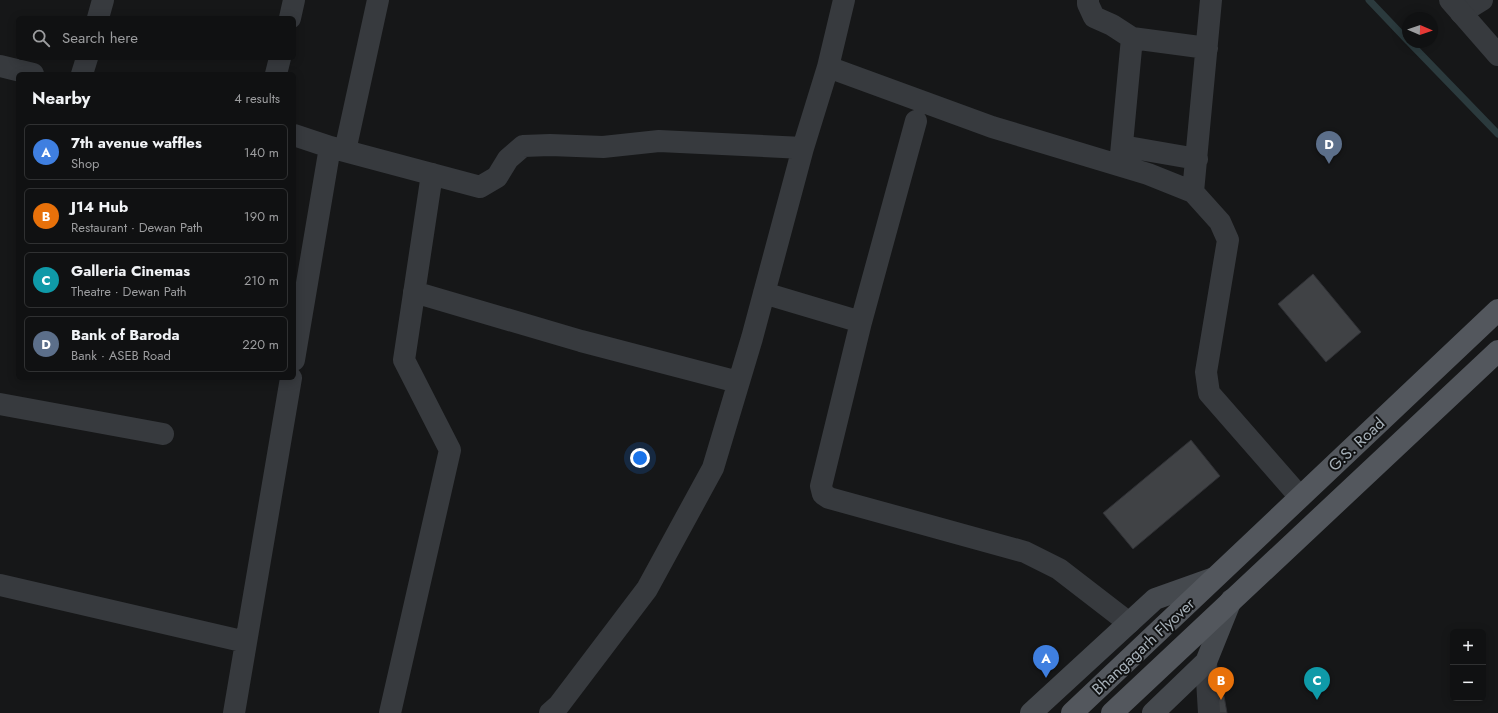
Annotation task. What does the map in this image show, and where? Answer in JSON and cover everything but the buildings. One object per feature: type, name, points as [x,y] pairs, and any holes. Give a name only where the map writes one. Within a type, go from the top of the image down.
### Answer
[{"type":"main road","name":"G.S. Road","points":[[1214,578],[1498,310]]},
{"type":"main road","name":"G.S. Road","points":[[1231,600],[1495,359]]},
{"type":"main road","points":[[1032,713],[1155,599],[1214,578]]},
{"type":"main road","name":"Bhangagarh Flyover","points":[[1072,713],[1214,578]]},
{"type":"main road","points":[[1153,713],[1206,662],[1231,600]]},
{"type":"main road","name":"Bhangagarh Flyover","points":[[1112,713],[1231,600]]},
{"type":"street","points":[[99,16],[103,0]]},
{"type":"street","points":[[290,16],[294,0]]},
{"type":"street","points":[[296,350],[337,149],[378,0]]},
{"type":"street","points":[[550,713],[559,705],[647,589],[713,468],[764,293],[803,148],[828,67],[844,0]]},
{"type":"street","points":[[1088,0],[1088,4],[1094,17],[1112,25],[1132,38],[1206,48]]},
{"type":"street","points":[[1193,192],[1211,0]]},
{"type":"street","points":[[1482,0],[1456,7],[1498,55]]},
{"type":"street","points":[[1121,156],[1132,38]]},
{"type":"street","points":[[83,72],[86,60]]},
{"type":"street","points":[[276,72],[280,60]]},
{"type":"street","points":[[0,66],[25,72]]},
{"type":"street","points":[[828,67],[992,127],[1121,156],[1197,159]]},
{"type":"street","points":[[916,121],[861,322],[821,486],[823,494],[829,498],[1025,552],[1059,569],[1129,623]]},
{"type":"street","points":[[296,136],[337,149],[480,187],[497,177],[508,160],[523,146],[603,146],[659,141],[803,148]]},
{"type":"street","points":[[1121,156],[1148,174],[1193,192],[1220,222],[1228,240],[1206,372],[1210,393],[1300,497]]},
{"type":"street","points":[[390,713],[450,450],[404,360],[432,174]]},
{"type":"street","points":[[414,292],[581,340],[738,382]]},
{"type":"street","points":[[764,293],[861,322]]},
{"type":"street","points":[[234,713],[291,380]]},
{"type":"street","points":[[0,404],[163,434]]},
{"type":"street","points":[[0,585],[246,642]]},
{"type":"street","points":[[1206,662],[1209,713]]},
{"type":"waterway","points":[[1369,0],[1402,35]]},
{"type":"waterway","points":[[1415,48],[1498,134]]},
{"type":"place","name":"Bank of Baroda","points":[[1329,164]]},
{"type":"place","name":"7th avenue waffles","points":[[1046,678]]},
{"type":"place","name":"J14 Hub","points":[[1221,700]]},
{"type":"place","name":"Galleria Cinemas","points":[[1317,700]]}]
